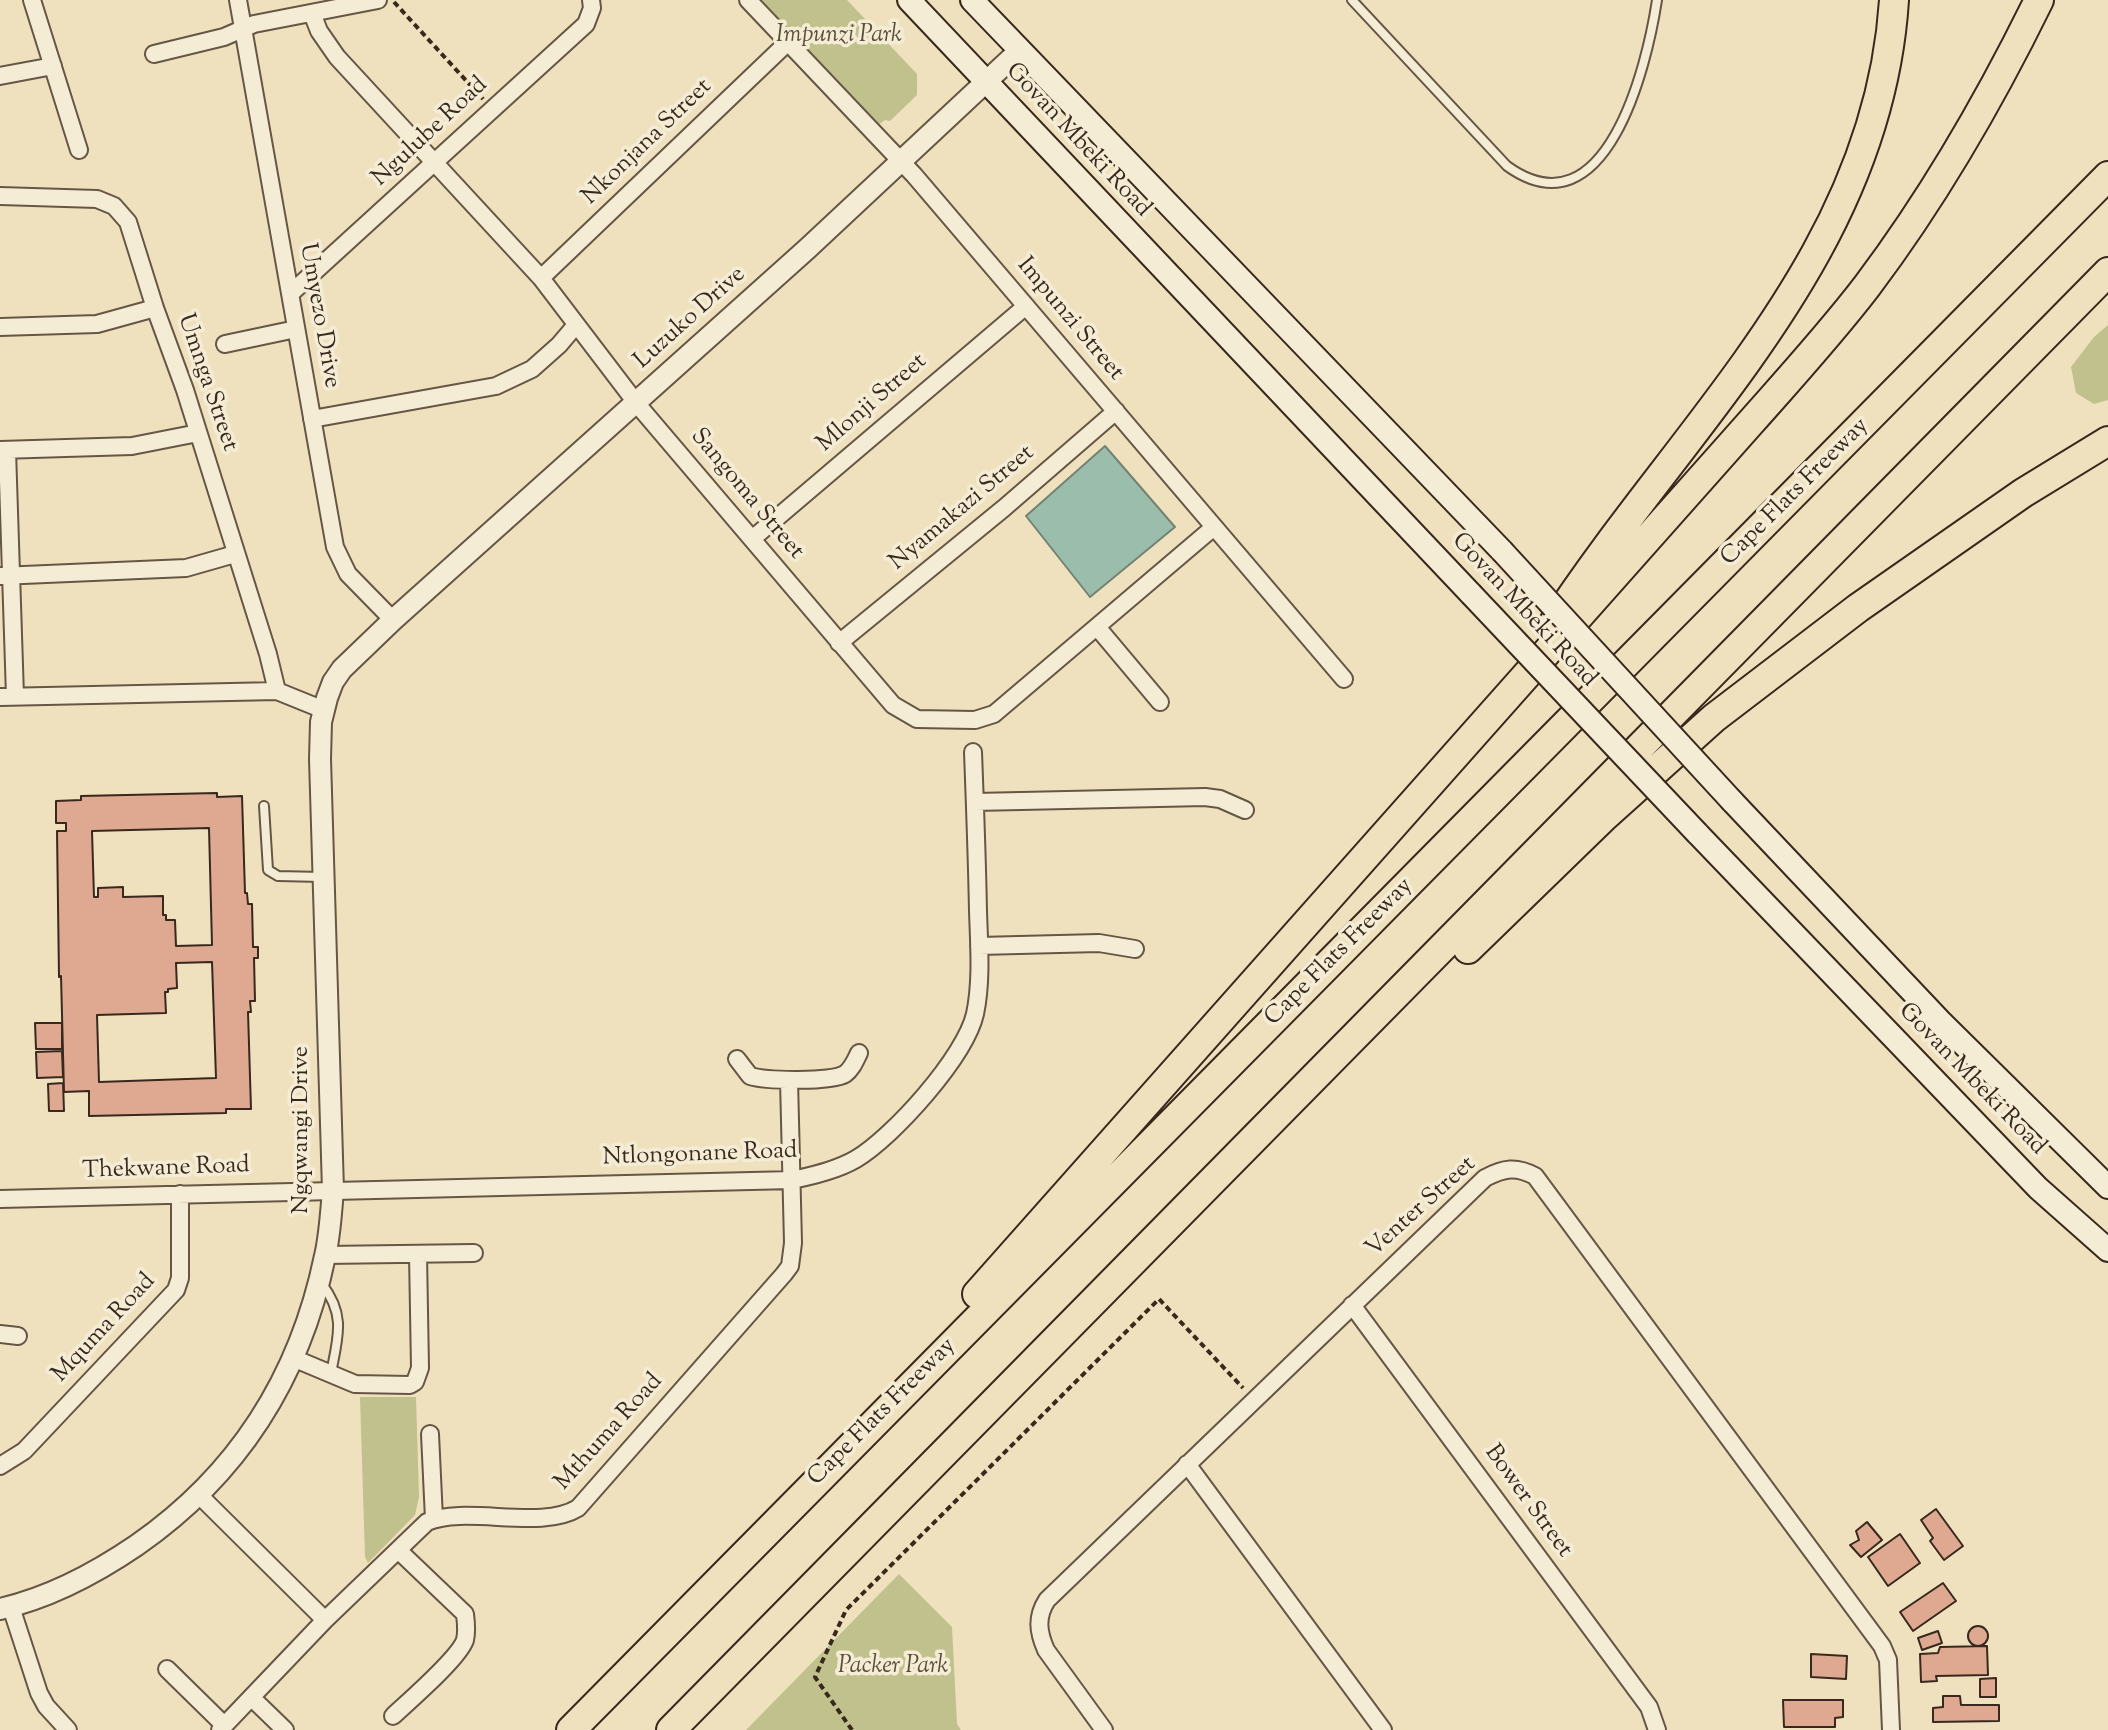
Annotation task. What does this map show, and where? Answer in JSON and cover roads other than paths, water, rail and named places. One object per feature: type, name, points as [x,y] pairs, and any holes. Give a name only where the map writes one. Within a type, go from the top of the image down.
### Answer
[{"type":"highway","points":[[1498,708],[1586,572],[1768,333],[1817,253],[1850,185],[1872,121],[1888,49],[1894,0]]},
{"type":"highway","points":[[868,1428],[945,1331],[1012,1254],[1752,421],[1866,287],[1926,202],[1961,145],[2039,0]]},
{"type":"highway","name":"Cape Flats Freeway","points":[[571,1730],[2108,176]]},
{"type":"highway","points":[[671,1730],[2108,272]]},
{"type":"highway","points":[[1215,1180],[1370,1048],[1605,816],[1714,718],[1869,600],[2023,493],[2108,441]]},
{"type":"main road","name":"Govan Mbeki Road","points":[[909,0],[1697,833],[2038,1188],[2108,1250]]},
{"type":"main road","name":"Govan Mbeki Road","points":[[972,0],[1502,551],[1940,1021],[2108,1187]]},
{"type":"street","points":[[32,0],[79,150]]},
{"type":"street","name":"Umyezo Drive","points":[[238,0],[335,547],[348,574],[393,620]]},
{"type":"street","points":[[154,54],[224,37],[242,27],[378,0]]},
{"type":"street","name":"Ngulube Road","points":[[290,294],[586,24],[592,8],[591,0]]},
{"type":"street","name":"Impunzi Street","points":[[748,0],[901,161],[1344,679]]},
{"type":"street","name":"Sangoma Street","points":[[312,13],[319,31],[337,57],[541,278],[637,404],[839,643],[893,705],[906,715],[917,719],[975,720],[994,714],[1214,527]]},
{"type":"street","name":"Nkonjana Street","points":[[541,278],[788,42]]},
{"type":"street","name":"Luzuko Drive","points":[[393,620],[637,404],[1019,51]]},
{"type":"street","points":[[0,76],[53,66]]},
{"type":"street","name":"Umnga Street","points":[[0,196],[97,199],[114,206],[128,222],[198,433],[277,691]]},
{"type":"street","name":"Mlonji Street","points":[[752,539],[1026,306]]},
{"type":"street","points":[[0,327],[97,324],[155,308]]},
{"type":"street","points":[[312,419],[496,386],[532,369],[576,325]]},
{"type":"street","points":[[225,344],[296,329]]},
{"type":"street","name":"Nyamakazi Street","points":[[839,643],[1004,508],[1116,411]]},
{"type":"street","points":[[198,433],[132,446],[3,450],[8,696],[277,691],[324,710]]},
{"type":"street","points":[[6,576],[186,568],[235,554]]},
{"type":"street","name":"Ngqwangi Drive","points":[[5,1608],[60,1588],[109,1563],[177,1516],[246,1441],[274,1398],[303,1334],[325,1255],[333,1190],[320,759],[324,710],[333,682],[342,669],[393,620]]},
{"type":"street","points":[[1097,627],[1160,702]]},
{"type":"street","name":"Ntlongonane Road","points":[[333,1190],[793,1180],[856,1159],[884,1138],[953,1059],[967,1037],[974,1017],[979,946],[973,752]]},
{"type":"street","points":[[975,802],[1205,797],[1220,799],[1245,810]]},
{"type":"street","points":[[979,946],[1099,943],[1135,949]]},
{"type":"street","points":[[737,1059],[750,1076],[789,1080],[837,1077],[851,1069],[859,1053]]},
{"type":"street","name":"Mthuma Road","points":[[434,1519],[546,1517],[578,1508],[790,1266],[793,1180],[789,1080]]},
{"type":"street","name":"Venter Street","points":[[1104,1730],[1046,1650],[1040,1636],[1041,1610],[1047,1600],[1485,1178],[1499,1170],[1512,1168],[1535,1176],[1882,1646],[1888,1660],[1891,1730]]},
{"type":"street","name":"Thekwane Road","points":[[0,1199],[333,1190]]},
{"type":"street","name":"Mquma Road","points":[[0,1466],[24,1451],[176,1290],[180,1278],[180,1194]]},
{"type":"street","points":[[325,1255],[474,1253]]},
{"type":"street","points":[[293,1358],[355,1384],[410,1385],[417,1379],[420,1368],[418,1254]]},
{"type":"street","name":"Bower Street","points":[[1352,1305],[1649,1707],[1657,1730]]},
{"type":"street","points":[[0,1334],[18,1336]]},
{"type":"street","points":[[167,1669],[222,1728],[325,1620],[419,1528],[434,1519],[430,1434]]},
{"type":"street","points":[[1187,1464],[1383,1730]]},
{"type":"street","points":[[199,1495],[325,1620]]},
{"type":"street","points":[[393,1716],[456,1654],[464,1642],[466,1625],[465,1614],[398,1550]]},
{"type":"street","points":[[5,1608],[39,1693],[46,1706],[68,1730]]},
{"type":"street","points":[[252,1698],[285,1730]]},
{"type":"lane","points":[[1352,0],[1507,166],[1527,178],[1551,182],[1583,173],[1599,159],[1615,135],[1629,109],[1639,78],[1657,0]]},
{"type":"lane","points":[[264,806],[268,870],[285,877],[325,877]]},
{"type":"lane","points":[[319,1281],[333,1298],[339,1317],[330,1374]]},
{"type":"park label","name":"Impunzi Park","points":[[839,37]]},
{"type":"park label","name":"Packer Park","points":[[893,1668]]}]
